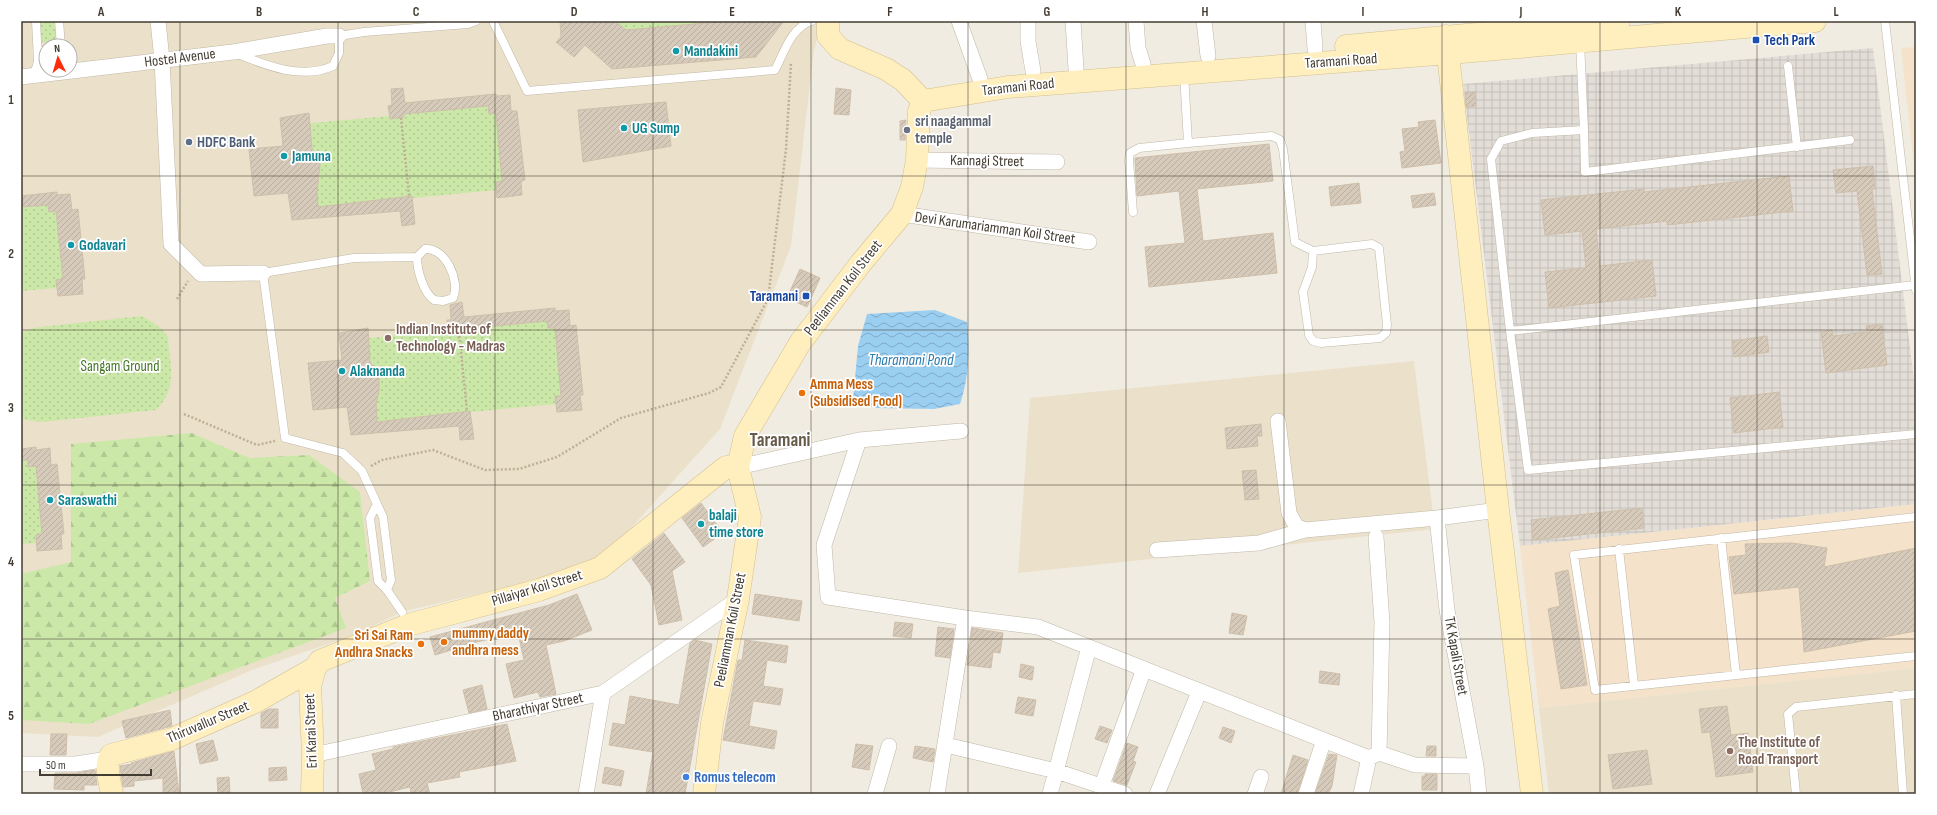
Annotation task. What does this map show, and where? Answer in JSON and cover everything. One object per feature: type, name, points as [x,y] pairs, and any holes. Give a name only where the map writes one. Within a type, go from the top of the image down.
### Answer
[{"type":"street","points":[[158,21],[162,60],[171,244],[201,274],[263,273]]},
{"type":"street","points":[[828,21],[828,36],[840,49],[886,69],[903,80],[923,101]]},
{"type":"street","points":[[959,21],[980,79]]},
{"type":"street","points":[[1028,21],[1028,41],[1032,71]]},
{"type":"street","points":[[1073,21],[1076,69]]},
{"type":"street","points":[[1136,21],[1138,48],[1143,64]]},
{"type":"street","points":[[1204,21],[1208,56]]},
{"type":"street","points":[[1313,21],[1315,49]]},
{"type":"street","name":"Taramani Road","points":[[923,101],[1008,87],[1184,73],[1448,44],[1619,21]]},
{"type":"street","name":"Taramani Road","points":[[923,101],[967,81],[1032,71],[1143,64],[1208,56],[1315,49],[1580,41],[1815,21]]},
{"type":"street","name":"Hostel Avenue","points":[[78,69],[233,52],[327,36],[339,36]]},
{"type":"street","points":[[1448,44],[1498,510],[1532,794]]},
{"type":"street","name":"Hostel Avenue","points":[[27,76],[38,74]]},
{"type":"street","name":"Peeliamman Koil Street","points":[[704,794],[712,723],[738,599],[750,517],[738,468],[745,436],[800,343],[861,263],[902,214],[912,187],[916,160],[919,112],[923,101]]},
{"type":"street","name":"Kannagi Street","points":[[916,160],[1057,162]]},
{"type":"street","name":"Devi Karumariamman Koil Street","points":[[902,214],[1089,242]]},
{"type":"street","points":[[1278,420],[1289,513],[1296,526],[1305,530]]},
{"type":"street","points":[[738,468],[860,440],[961,431]]},
{"type":"street","points":[[860,440],[824,545],[828,597],[965,618],[1038,627],[1198,692],[1324,740],[1374,755],[1415,765],[1476,766]]},
{"type":"street","name":"Pillaiyar Koil Street","points":[[315,668],[320,661],[326,658],[408,625],[539,590],[600,568],[726,467],[738,468]]},
{"type":"street","points":[[1157,550],[1259,543],[1305,530],[1437,518],[1498,510]]},
{"type":"street","name":"TK Kapali Street","points":[[1437,518],[1448,610],[1476,766],[1479,794]]},
{"type":"street","points":[[1361,794],[1374,755],[1382,622],[1376,537]]},
{"type":"street","name":"Bharathiyar Street","points":[[313,755],[603,693],[738,599]]},
{"type":"street","points":[[937,794],[965,618]]},
{"type":"street","points":[[1050,794],[1089,647]]},
{"type":"street","name":"Eri Karai Street","points":[[312,794],[313,755],[310,686],[315,668]]},
{"type":"street","name":"Thiruvallur Street","points":[[108,759],[116,752],[172,739],[255,702],[315,668]]},
{"type":"street","points":[[1102,785],[1144,669]]},
{"type":"street","points":[[1157,794],[1198,692]]},
{"type":"street","points":[[586,794],[603,693]]},
{"type":"street","points":[[1306,794],[1324,740]]},
{"type":"street","points":[[946,745],[1056,771],[1102,785],[1125,794]]},
{"type":"street","points":[[876,794],[889,746]]},
{"type":"street","points":[[21,764],[76,764],[108,759],[112,794]]},
{"type":"street","points":[[1256,794],[1261,777]]},
{"type":"lane","points":[[36,21],[39,38]]},
{"type":"lane","points":[[59,21],[60,38]]},
{"type":"lane","points":[[233,52],[268,66],[287,71],[326,69],[333,66],[339,53],[339,36],[364,32],[468,24],[476,21]]},
{"type":"lane","points":[[493,21],[527,91],[775,70],[793,34],[807,22],[812,21]]},
{"type":"lane","points":[[1510,331],[1916,288],[1885,21]]},
{"type":"lane","points":[[1580,41],[1585,172],[1850,140]]},
{"type":"lane","points":[[27,76],[38,61]]},
{"type":"lane","points":[[1788,66],[1797,147]]},
{"type":"lane","points":[[1184,73],[1188,143]]},
{"type":"lane","points":[[1584,130],[1532,133],[1501,141],[1491,159],[1510,331],[1528,470],[1916,434]]},
{"type":"lane","points":[[1132,212],[1129,160],[1130,153],[1139,148],[1272,136],[1280,140],[1283,149],[1295,242],[1313,251],[1372,244],[1379,248],[1387,325],[1386,333],[1380,338],[1320,343],[1313,341],[1309,335],[1303,292],[1312,266],[1313,251]]},
{"type":"lane","points":[[387,590],[391,580],[383,517],[362,471],[343,453],[285,438],[263,273],[354,258],[417,257],[425,249],[429,249],[444,260],[454,281],[455,288],[453,298],[438,301],[430,298],[417,265],[417,257]]},
{"type":"lane","points":[[377,504],[370,518],[378,581],[387,590],[402,612]]},
{"type":"lane","points":[[1916,517],[1574,555],[1595,690],[1916,656]]},
{"type":"lane","points":[[1721,538],[1736,675]]},
{"type":"lane","points":[[1619,549],[1634,685]]},
{"type":"lane","points":[[1796,794],[1788,714],[1796,707],[1916,694]]},
{"type":"lane","points":[[1896,695],[1904,794]]},
{"type":"path","points":[[362,471],[382,460],[433,450],[485,470],[519,468],[557,457],[621,418],[709,393],[720,386],[768,299],[786,149],[793,34]]},
{"type":"path","points":[[401,118],[409,196]]},
{"type":"path","points":[[177,299],[195,269]]},
{"type":"path","points":[[459,332],[467,411]]},
{"type":"path","points":[[184,414],[257,445],[285,438]]},
{"type":"shaded area","name":"Indian Institute of Technology - Madras","points":[[21,21],[822,21],[814,50],[791,246],[720,429],[598,565],[402,612],[357,634],[252,670],[98,737],[21,733]]},
{"type":"shaded area","points":[[1916,47],[1916,185],[1901,48]]},
{"type":"shaded area","points":[[1873,48],[1916,396],[1916,504],[1520,546],[1463,84]]},
{"type":"shaded area","points":[[1414,361],[1435,529],[1018,573],[1030,398]]},
{"type":"shaded area","points":[[1916,504],[1916,668],[1539,708],[1520,546]]},
{"type":"shaded area","name":"The Institute of Road Transport","points":[[1916,668],[1916,794],[1549,794],[1539,708]]},
{"type":"green space","points":[[39,21],[54,21],[56,38],[40,38]]},
{"type":"green space","points":[[615,21],[728,21],[626,30]]},
{"type":"green space","points":[[488,106],[489,114],[496,113],[503,181],[496,182],[497,190],[308,208],[316,183],[319,182],[320,166],[316,155],[312,152],[301,124],[389,116],[390,119],[404,117],[404,114]]},
{"type":"green space","points":[[48,205],[49,212],[56,211],[63,279],[57,288],[21,291],[21,207]]},
{"type":"green space","name":"Sangam Ground","points":[[141,316],[156,325],[168,337],[171,367],[170,385],[163,402],[156,410],[42,422],[26,420],[21,417],[21,333],[32,328]]},
{"type":"green space","points":[[547,321],[548,328],[555,328],[561,396],[555,396],[556,404],[471,412],[467,411],[367,423],[378,394],[379,380],[373,366],[371,366],[370,357],[361,358],[360,339],[448,330],[449,333],[463,332],[463,329]]},
{"type":"green space","points":[[192,433],[249,458],[309,455],[360,492],[370,581],[335,598],[346,628],[89,724],[21,720],[21,574],[71,562],[71,444]]},
{"type":"green space","points":[[21,460],[28,460],[28,467],[36,466],[42,534],[36,535],[36,543],[21,544]]},
{"type":"water","name":"Tharamani Pond","points":[[935,310],[967,322],[968,363],[960,404],[934,409],[875,408],[853,400],[858,346],[867,314]]},
{"type":"building","name":"Mandakini","points":[[560,21],[615,21],[626,30],[728,21],[784,21],[756,57],[612,69],[585,45],[574,57],[556,42],[561,37]]},
{"type":"building","points":[[403,88],[405,103],[496,94],[497,96],[510,95],[511,111],[517,111],[525,180],[521,181],[522,195],[497,198],[496,182],[502,181],[496,113],[489,114],[488,106],[404,114],[404,117],[390,119],[388,106],[392,105],[391,89]]},
{"type":"building","points":[[836,88],[851,90],[849,115],[834,114]]},
{"type":"building","points":[[1475,92],[1476,106],[1466,107],[1465,93]]},
{"type":"building","name":"UG Sump","points":[[666,102],[671,146],[583,162],[578,110]]},
{"type":"building","points":[[309,113],[312,149],[319,158],[320,165],[317,191],[318,207],[412,196],[415,224],[402,226],[400,211],[292,220],[288,193],[254,196],[249,149],[283,146],[280,118]]},
{"type":"building","points":[[906,120],[905,140],[900,140],[900,121]]},
{"type":"building","points":[[1435,120],[1441,163],[1402,168],[1400,152],[1405,151],[1402,129],[1419,127],[1418,122]]},
{"type":"building","points":[[1269,144],[1273,181],[1197,189],[1203,241],[1273,233],[1277,273],[1149,287],[1145,247],[1185,243],[1179,191],[1137,196],[1135,158]]},
{"type":"building","points":[[1873,166],[1875,189],[1872,189],[1882,274],[1867,275],[1857,191],[1836,193],[1833,170]]},
{"type":"building","points":[[1789,176],[1793,211],[1667,225],[1667,221],[1596,229],[1600,266],[1652,260],[1656,296],[1549,308],[1545,272],[1586,268],[1582,231],[1545,235],[1541,200],[1644,189],[1644,192]]},
{"type":"building","points":[[1359,183],[1361,203],[1331,206],[1329,187]]},
{"type":"building","name":"Godavari","points":[[57,192],[57,195],[70,194],[72,210],[78,209],[85,279],[82,279],[83,294],[58,296],[56,280],[63,279],[56,211],[49,212],[48,205],[21,207],[21,196]]},
{"type":"building","points":[[1434,193],[1436,205],[1413,208],[1411,196]]},
{"type":"building","points":[[800,269],[820,278],[807,307],[787,298]]},
{"type":"building","points":[[462,302],[464,317],[555,308],[555,311],[569,310],[570,326],[576,325],[583,395],[580,395],[582,410],[557,412],[555,396],[561,396],[555,328],[548,328],[547,321],[463,329],[463,332],[448,333],[447,320],[451,320],[450,305]]},
{"type":"building","points":[[1882,324],[1887,365],[1826,373],[1821,332],[1832,330],[1833,336],[1867,332],[1866,326]]},
{"type":"building","points":[[368,328],[370,362],[377,372],[379,379],[379,391],[376,404],[377,422],[470,411],[474,439],[460,440],[459,426],[351,435],[347,407],[313,410],[308,363],[342,360],[339,333]]},
{"type":"building","points":[[1767,336],[1769,352],[1734,357],[1732,341]]},
{"type":"building","points":[[1779,392],[1783,427],[1734,433],[1730,398]]},
{"type":"building","points":[[1261,424],[1262,436],[1257,436],[1258,446],[1227,449],[1225,428]]},
{"type":"building","name":"Saraswathi","points":[[36,447],[36,450],[50,448],[51,465],[57,464],[64,534],[61,534],[62,549],[37,551],[36,535],[42,534],[36,466],[28,467],[28,460],[21,460],[21,449]]},
{"type":"building","points":[[1256,470],[1259,499],[1245,500],[1242,471]]},
{"type":"building","name":"balaji time store","points":[[701,503],[723,533],[703,547],[682,518]]},
{"type":"building","points":[[1642,508],[1644,528],[1533,540],[1531,520]]},
{"type":"building","points":[[664,533],[685,562],[672,571],[682,620],[659,625],[651,585],[632,559]]},
{"type":"building","points":[[1792,543],[1827,548],[1824,567],[1916,548],[1916,631],[1804,652],[1799,587],[1734,594],[1729,557],[1746,555],[1745,544]]},
{"type":"building","points":[[1568,570],[1587,685],[1561,689],[1548,609],[1560,606],[1555,573]]},
{"type":"building","points":[[577,594],[592,630],[564,641],[546,645],[556,694],[540,697],[538,692],[514,698],[506,664],[524,660],[518,633],[458,646],[458,648],[435,655],[430,637],[549,605]]},
{"type":"building","points":[[755,594],[802,601],[799,621],[752,614]]},
{"type":"building","points":[[1232,613],[1247,616],[1243,635],[1229,633]]},
{"type":"building","points":[[895,622],[913,624],[911,638],[893,636]]},
{"type":"building","points":[[938,627],[954,629],[950,658],[935,656]]},
{"type":"building","points":[[972,628],[1003,633],[1000,653],[993,652],[991,668],[967,665]]},
{"type":"building","points":[[694,640],[712,644],[685,794],[646,794],[653,752],[609,745],[613,723],[625,725],[630,696],[679,705],[690,643]]},
{"type":"building","points":[[745,640],[788,646],[786,663],[767,660],[763,686],[783,689],[780,705],[753,701],[749,726],[777,731],[774,749],[723,740],[738,660],[742,660]]},
{"type":"building","points":[[1021,664],[1034,667],[1032,680],[1019,677]]},
{"type":"building","points":[[1320,671],[1340,674],[1339,685],[1319,683]]},
{"type":"building","points":[[482,685],[487,709],[469,713],[463,690]]},
{"type":"building","points":[[1018,697],[1036,700],[1033,716],[1015,713]]},
{"type":"building","points":[[1727,706],[1731,735],[1748,733],[1753,772],[1716,777],[1710,732],[1702,733],[1699,709]]},
{"type":"building","points":[[269,709],[278,709],[278,728],[261,728],[261,713]]},
{"type":"building","points":[[170,710],[172,726],[126,738],[122,721]]},
{"type":"building","points":[[507,724],[516,761],[459,772],[460,777],[427,783],[430,794],[411,794],[410,787],[381,794],[381,792],[363,794],[359,774],[376,770],[372,754],[393,749],[393,747]]},
{"type":"building","points":[[1100,726],[1112,730],[1107,743],[1095,739]]},
{"type":"building","points":[[1223,727],[1235,731],[1231,743],[1219,738]]},
{"type":"building","points":[[51,734],[67,734],[66,755],[50,755]]},
{"type":"building","points":[[213,740],[218,760],[200,764],[196,744]]},
{"type":"building","points":[[1127,743],[1138,747],[1133,761],[1136,762],[1127,785],[1113,781]]},
{"type":"building","points":[[856,744],[873,746],[869,770],[852,767]]},
{"type":"building","points":[[915,746],[935,749],[933,762],[913,758]]},
{"type":"building","points":[[1427,746],[1436,746],[1436,756],[1426,756]]},
{"type":"building","points":[[1647,750],[1652,784],[1613,789],[1608,755]]},
{"type":"building","points":[[174,751],[179,794],[163,794],[163,778],[134,781],[134,786],[123,787],[120,766],[132,764],[131,763]]},
{"type":"building","points":[[1329,754],[1337,755],[1332,786],[1328,794],[1315,794]]},
{"type":"building","points":[[1293,755],[1308,760],[1297,794],[1281,794]]},
{"type":"building","points":[[286,767],[287,780],[269,781],[269,768]]},
{"type":"building","points":[[605,767],[624,771],[621,786],[602,783]]},
{"type":"building","points":[[95,770],[97,785],[84,785],[84,790],[54,789],[55,773],[76,773]]},
{"type":"building","points":[[1425,774],[1437,774],[1437,790],[1422,790],[1422,776],[1425,776]]},
{"type":"building","points":[[229,777],[230,794],[218,794],[217,778]]},
{"type":"place","name":"Tech Park","points":[[1756,40]]},
{"type":"place","name":"Mandakini","points":[[676,51]]},
{"type":"place","name":"UG Sump","points":[[624,128]]},
{"type":"place","name":"sri naagammal temple","points":[[907,130]]},
{"type":"place","name":"HDFC Bank","points":[[189,142]]},
{"type":"place","name":"Jamuna","points":[[284,156]]},
{"type":"place","name":"Godavari","points":[[71,245]]},
{"type":"place","name":"Taramani","points":[[806,296]]},
{"type":"place","name":"Indian Institute of Technology - Madras","points":[[388,338]]},
{"type":"place","name":"Alaknanda","points":[[342,371]]},
{"type":"place","name":"Amma Mess (Subsidised Food)","points":[[802,393]]},
{"type":"place","name":"Saraswathi","points":[[50,500]]},
{"type":"place","name":"balaji time store","points":[[701,524]]},
{"type":"place","name":"mummy daddy andhra mess","points":[[444,642]]},
{"type":"place","name":"Sri Sai Ram Andhra Snacks","points":[[421,644]]},
{"type":"place","name":"The Institute of Road Transport","points":[[1730,751]]},
{"type":"place","name":"Romus telecom","points":[[686,777]]},
{"type":"district","name":"Taramani","points":[[780,440]]}]
